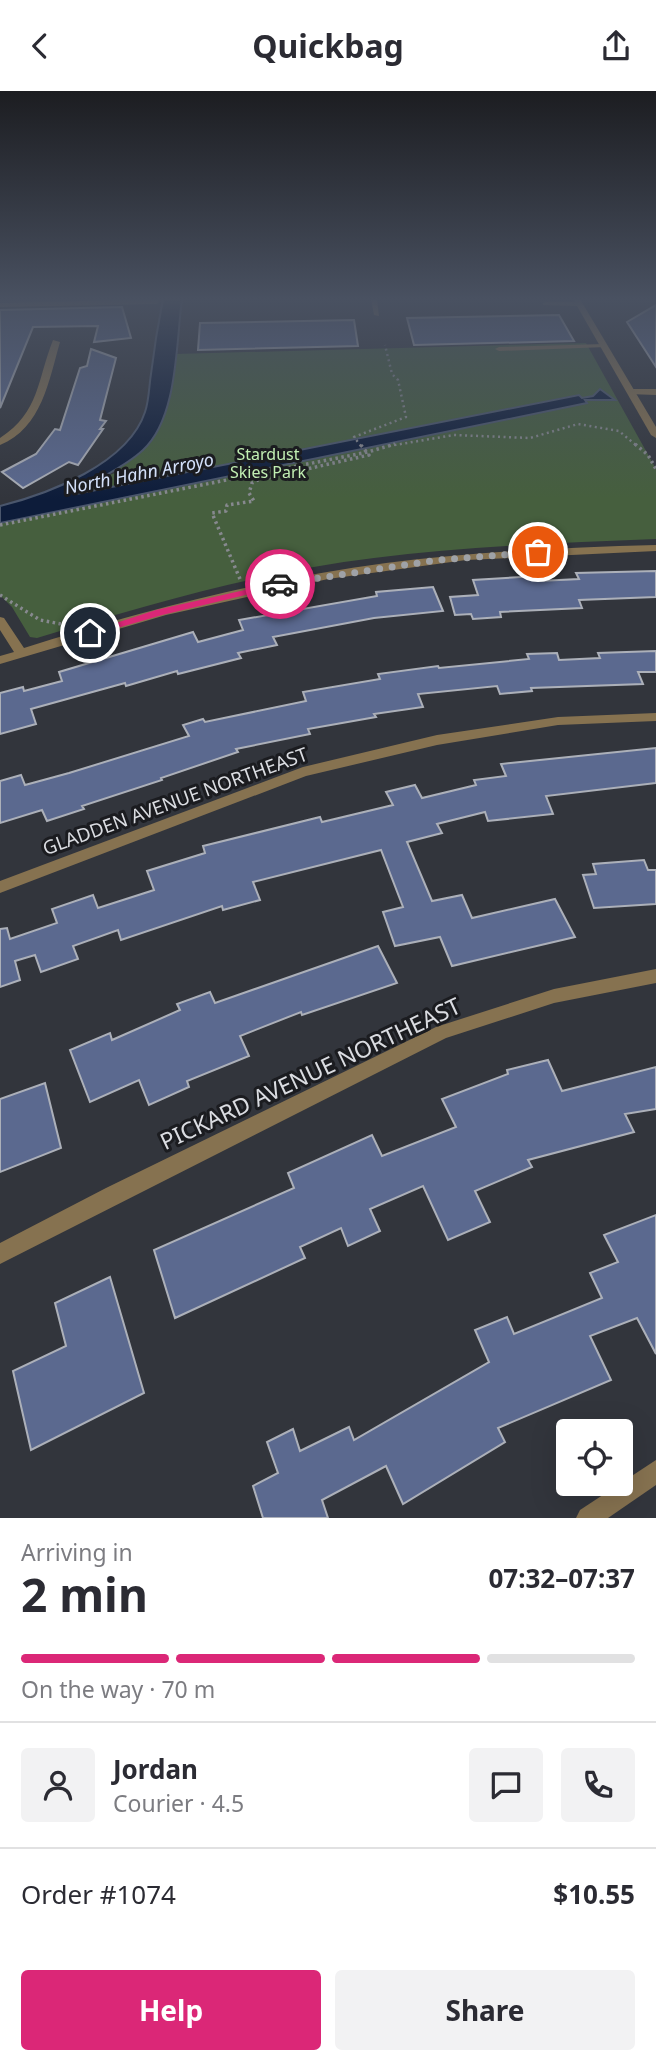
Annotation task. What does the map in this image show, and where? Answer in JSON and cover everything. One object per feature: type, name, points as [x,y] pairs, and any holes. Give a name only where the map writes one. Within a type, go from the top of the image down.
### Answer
[{"type":"street","points":[[0,442],[20,430],[31,418],[48,366]]},
{"type":"street","points":[[616,366],[656,435]]},
{"type":"street","points":[[631,392],[656,392]]},
{"type":"street","points":[[0,660],[159,612],[280,585],[369,569],[514,553],[656,548]]},
{"type":"street","points":[[0,621],[21,653]]},
{"type":"street","name":"GLADDEN AVENUE NORTHEAST","points":[[0,887],[303,772],[436,740],[558,722],[656,717]]},
{"type":"street","name":"PICKARD AVENUE NORTHEAST","points":[[0,1254],[442,1032],[554,996],[656,976]]},
{"type":"street","points":[[588,1518],[656,1471]]},
{"type":"path","points":[[242,583],[212,513],[226,511],[227,505],[254,501],[249,493],[252,483],[258,479],[367,457],[367,451],[354,437],[406,417],[398,379],[392,374],[390,366]]},
{"type":"path","points":[[0,525],[399,443],[465,435],[530,438],[567,426],[589,424],[612,428],[625,435],[648,455],[656,469]]},
{"type":"green space","name":"Stardust Skies Park","points":[[174,366],[599,366],[656,469],[656,539],[480,548],[331,564],[204,591],[37,638],[30,637],[12,607],[0,595],[0,518],[115,473],[171,390]]},
{"type":"water","points":[[152,366],[175,366],[169,400],[154,436],[143,450],[127,463],[76,494],[579,395],[582,398],[593,396],[600,389],[615,400],[585,400],[587,403],[0,523],[0,506],[62,485],[84,474],[122,447],[136,430],[147,403]]},
{"type":"building","points":[[0,366],[17,366],[0,408]]},
{"type":"building","points":[[114,366],[100,420],[106,421],[100,429],[103,429],[78,465],[69,462],[23,488],[2,472],[36,454],[55,429],[60,430],[80,368]]},
{"type":"building","points":[[656,571],[656,597],[579,600],[582,608],[500,612],[501,617],[473,619],[471,614],[455,615],[450,597],[478,595],[473,580],[537,576],[539,581],[579,579],[576,573]]},
{"type":"building","points":[[433,587],[443,611],[374,618],[273,637],[277,645],[238,653],[241,658],[178,674],[177,671],[126,686],[125,683],[31,709],[36,724],[0,734],[0,693],[23,687],[24,691],[62,681],[59,672],[193,632],[198,642],[243,630],[239,620],[377,596],[376,592]]},
{"type":"building","points":[[656,651],[656,672],[638,672],[643,684],[531,688],[532,691],[500,694],[497,686],[418,694],[423,707],[374,714],[376,717],[308,729],[310,734],[236,749],[238,752],[82,806],[84,809],[47,821],[42,810],[0,823],[0,781],[21,775],[25,785],[69,773],[189,736],[183,725],[306,701],[303,692],[380,679],[378,674],[529,659],[527,654],[557,653],[559,660],[600,658],[598,653]]},
{"type":"building","points":[[656,748],[656,783],[546,796],[553,814],[488,821],[485,812],[437,824],[442,833],[407,842],[432,901],[462,895],[472,918],[555,899],[575,937],[452,966],[440,937],[395,946],[383,912],[403,907],[381,850],[253,882],[260,900],[223,910],[222,906],[121,940],[118,930],[73,946],[78,959],[41,972],[35,955],[15,961],[20,980],[0,987],[0,929],[7,928],[10,939],[57,923],[52,909],[93,895],[98,908],[154,890],[147,871],[205,853],[203,846],[320,817],[322,822],[393,805],[386,792],[415,785],[422,798],[476,785],[474,780],[506,776],[501,764]]},
{"type":"building","points":[[644,860],[648,870],[656,870],[656,904],[594,908],[583,875],[596,874],[593,864]]},
{"type":"building","points":[[378,946],[397,983],[302,1015],[301,1012],[240,1036],[249,1056],[187,1081],[189,1087],[149,1105],[139,1080],[90,1102],[70,1050],[110,1033],[112,1040],[180,1010],[177,1004],[210,992],[215,1003]]},
{"type":"building","points":[[548,1060],[562,1091],[656,1067],[656,1109],[625,1114],[634,1132],[528,1160],[532,1167],[475,1191],[490,1222],[448,1240],[423,1186],[370,1209],[380,1231],[348,1246],[341,1228],[300,1247],[305,1258],[175,1318],[154,1250],[294,1188],[288,1173],[372,1135],[382,1156],[456,1127],[442,1099],[508,1074],[507,1070]]},
{"type":"building","points":[[45,1083],[61,1148],[0,1172],[0,1099]]},
{"type":"building","points":[[656,1215],[656,1354],[637,1318],[590,1336],[611,1380],[498,1428],[505,1442],[403,1504],[386,1466],[322,1500],[328,1518],[263,1518],[253,1486],[278,1473],[267,1442],[293,1429],[300,1451],[349,1427],[354,1440],[489,1362],[475,1330],[507,1317],[514,1334],[602,1298],[590,1273],[618,1262],[604,1235]]},
{"type":"building","points":[[110,1277],[144,1393],[31,1450],[13,1371],[66,1346],[55,1303]]},
{"type":"way so far","points":[[280,584],[438,560],[538,552]]},
{"type":"route","points":[[90,633],[159,612],[280,584]]},
{"type":"water label","name":"North Hahn Arroyo","points":[[139,473]]}]
